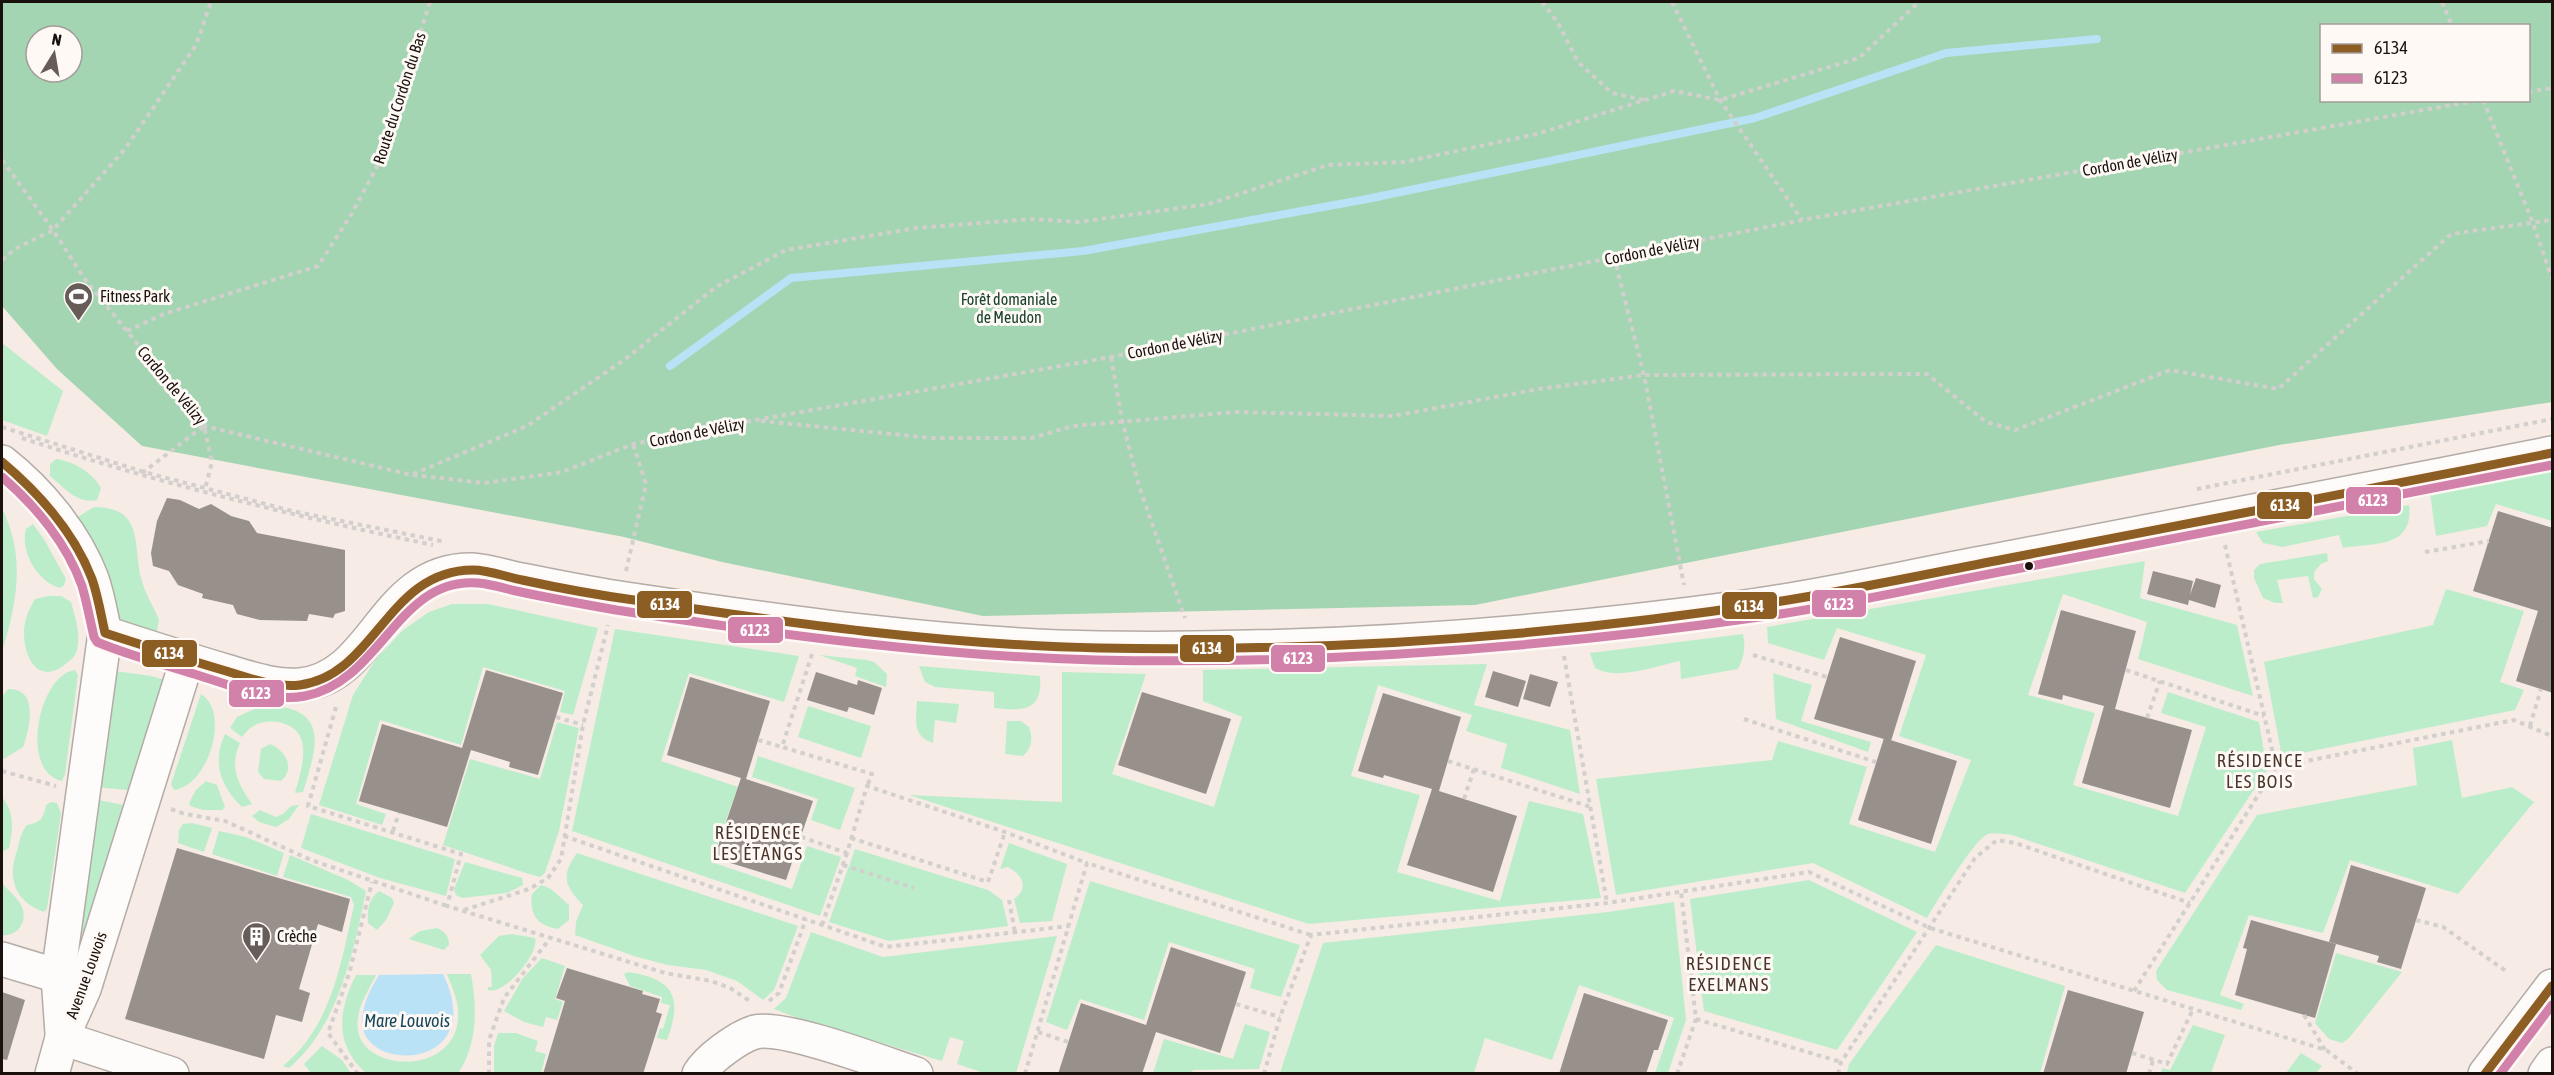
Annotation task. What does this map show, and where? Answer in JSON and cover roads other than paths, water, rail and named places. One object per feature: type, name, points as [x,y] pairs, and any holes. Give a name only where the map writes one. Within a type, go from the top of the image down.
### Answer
[{"type":"street","points":[[9,468],[43,501],[78,551],[92,579],[105,633],[187,660],[269,683],[304,685],[328,677],[351,662],[385,617],[416,586],[440,575],[473,570],[613,597],[820,627],[1052,646],[1202,648],[1420,640],[1574,628],[1747,607],[2553,453]]},
{"type":"street","name":"Avenue Louvois","points":[[52,1074],[62,1038],[71,982],[83,793],[105,633]]},
{"type":"street","name":"Avenue Louvois","points":[[71,982],[142,800],[187,660]]},
{"type":"street","points":[[2,958],[71,982]]},
{"type":"street","points":[[2485,1074],[2553,986]]},
{"type":"street","points":[[699,1074],[725,1049],[755,1032],[761,1022],[916,1074]]},
{"type":"street","points":[[62,1038],[172,1074]]},
{"type":"street","points":[[2545,1074],[2553,1064]]},
{"type":"water","name":"Mare Louvois","points":[[443,974],[453,1007],[449,1031],[436,1047],[416,1055],[395,1055],[376,1047],[364,1033],[363,1013],[367,998],[379,975]]},
{"type":"waterway","points":[[670,366],[791,278],[1083,251],[1367,199],[1755,118],[1946,53],[2097,39]]},
{"type":"place","name":"Fitness Park","points":[[79,322]]},
{"type":"place","name":"Crèche","points":[[256,962]]},
{"type":"district","name":"RÉSIDENCE LES BOIS","points":[[2260,771]]},
{"type":"district","name":"RÉSIDENCE LES ÉTANGS","points":[[758,843]]},
{"type":"district","name":"RÉSIDENCE EXELMANS","points":[[1729,974]]},
{"type":"park label","name":"Forêt domaniale de Meudon","points":[[1009,308]]}]
